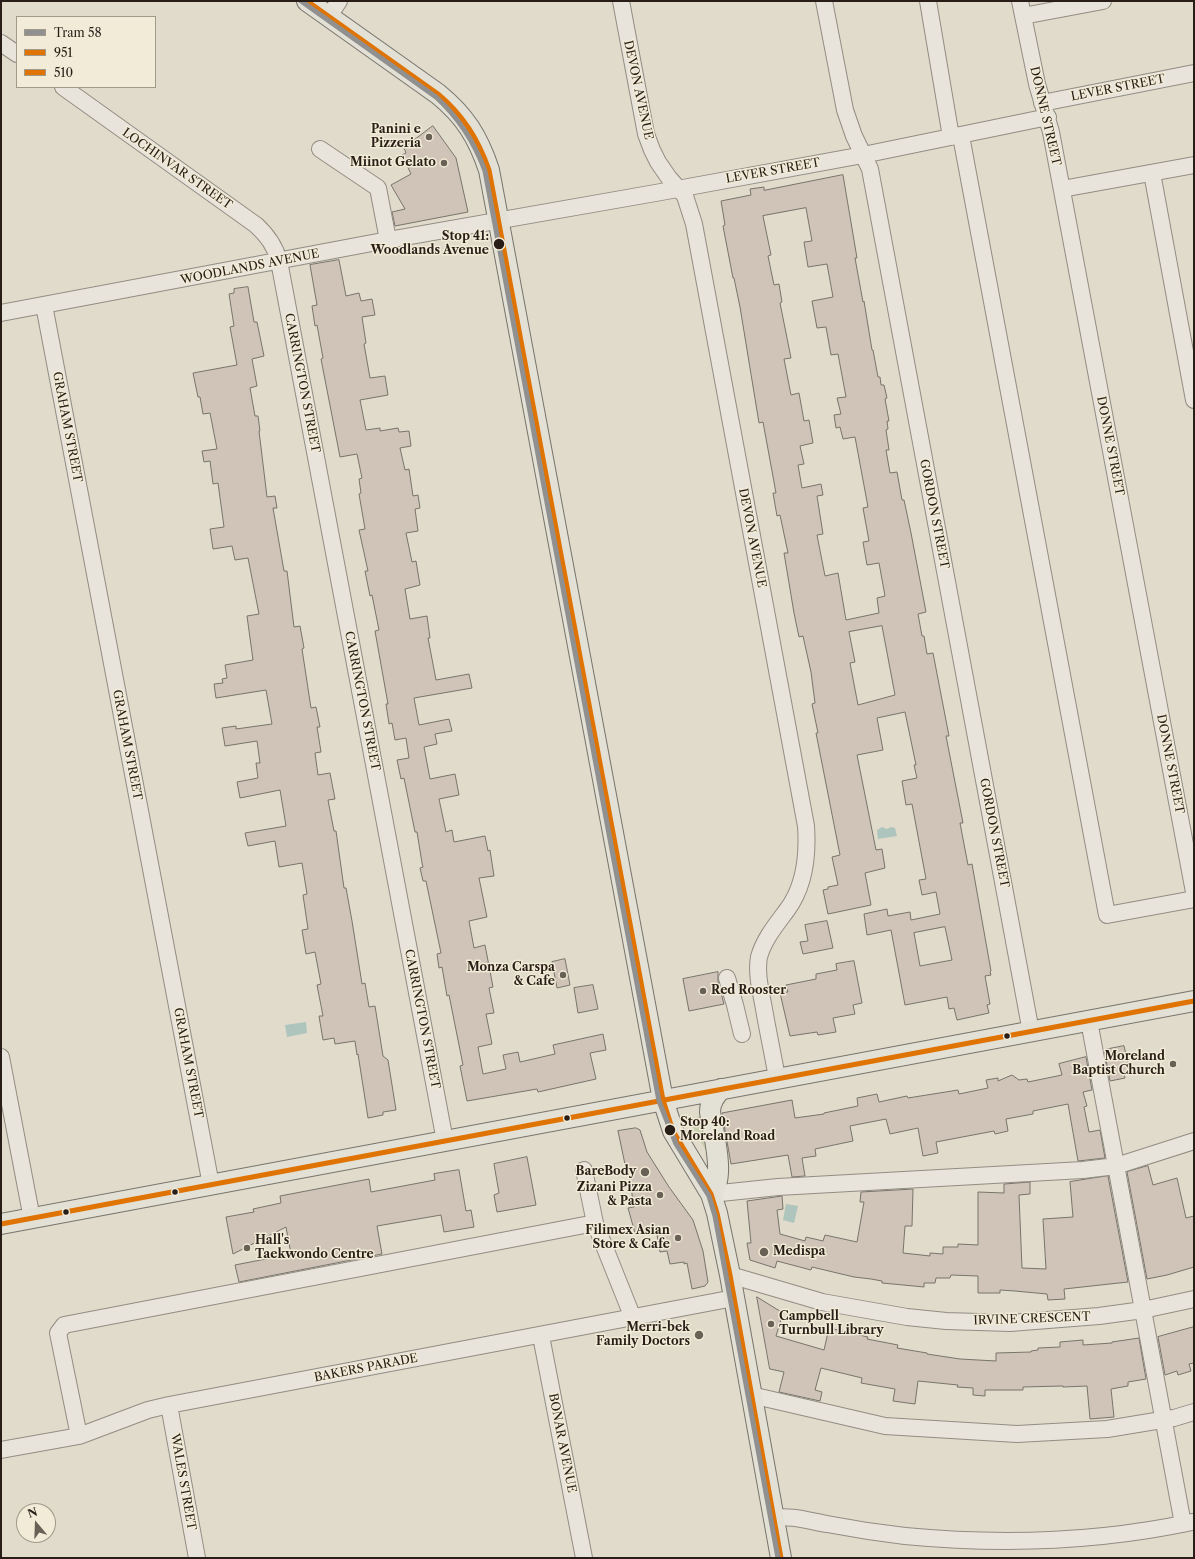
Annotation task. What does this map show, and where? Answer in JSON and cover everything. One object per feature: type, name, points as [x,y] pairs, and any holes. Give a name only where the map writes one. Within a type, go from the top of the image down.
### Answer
[{"type":"main road","points":[[307,1],[334,9],[451,105],[464,119],[475,135],[489,170],[663,1100],[673,1131],[711,1194],[718,1213],[781,1558]]},
{"type":"main road","points":[[1,1224],[1194,1001]]},
{"type":"main road","points":[[711,1194],[715,1190],[719,1162],[710,1107],[712,1100],[721,1089]]},
{"type":"street","name":"DEVON AVENUE","points":[[621,1],[646,134],[658,162],[685,196],[694,224],[806,826],[807,852],[805,868],[800,884],[793,900],[770,932],[759,958],[759,981],[777,1078]]},
{"type":"street","name":"GORDON STREET","points":[[824,1],[845,110],[854,136],[870,169],[1031,1032]]},
{"type":"street","points":[[928,1],[956,136],[1107,915],[1194,899]]},
{"type":"street","points":[[1022,9],[1103,1]]},
{"type":"street","name":"DONNE STREET","points":[[1022,9],[1037,84],[1045,110],[1062,189],[1194,892]]},
{"type":"street","points":[[1,43],[16,53]]},
{"type":"street","name":"LEVER STREET","points":[[498,221],[863,155],[956,136],[1045,110],[1194,73]]},
{"type":"street","name":"LOCHINVAR STREET","points":[[64,88],[256,225],[264,232],[275,248],[279,261]]},
{"type":"street","points":[[320,148],[378,188],[388,240]]},
{"type":"street","points":[[1062,189],[1194,164]]},
{"type":"street","points":[[1152,173],[1194,400]]},
{"type":"street","name":"WOODLANDS AVENUE","points":[[1,313],[388,240],[498,221]]},
{"type":"street","name":"CARRINGTON STREET","points":[[279,261],[445,1141]]},
{"type":"street","name":"GRAHAM STREET","points":[[44,305],[211,1184]]},
{"type":"street","points":[[727,978],[742,1034]]},
{"type":"street","points":[[773,1518],[793,1517],[865,1531],[906,1536],[985,1540],[1030,1540],[1086,1537],[1189,1523],[1164,1419],[1089,1021]]},
{"type":"street","points":[[1,1057],[32,1219]]},
{"type":"street","points":[[711,1194],[778,1187],[1076,1170],[1116,1166],[1194,1142]]},
{"type":"street","points":[[584,1170],[595,1223],[633,1318]]},
{"type":"street","points":[[79,1436],[58,1333],[64,1326],[595,1223]]},
{"type":"street","name":"IRVINE CRESCENT","points":[[730,1275],[822,1302],[907,1317],[946,1321],[1010,1323],[1046,1321],[1143,1310],[1194,1299]]},
{"type":"street","name":"BAKERS PARADE","points":[[1,1450],[79,1436],[148,1410],[169,1405],[541,1336],[734,1298]]},
{"type":"street","name":"BONAR AVENUE","points":[[541,1336],[582,1556]]},
{"type":"street","points":[[751,1395],[885,1426],[1017,1434],[1107,1429],[1194,1412]]},
{"type":"street","name":"WALES STREET","points":[[169,1405],[197,1558]]},
{"type":"green space","points":[[706,1115],[711,1160],[690,1122],[691,1118]]},
{"type":"water","points":[[882,827],[887,829],[891,827],[895,828],[897,836],[878,839],[877,830]]},
{"type":"water","points":[[306,1022],[307,1033],[287,1037],[285,1025]]},
{"type":"water","points":[[786,1204],[798,1206],[794,1223],[783,1220]]},
{"type":"building","points":[[433,126],[456,158],[468,212],[395,226],[392,212],[405,209],[391,185],[411,174],[402,155],[406,153],[404,148]]},
{"type":"building","points":[[843,175],[857,258],[855,258],[872,350],[878,377],[880,377],[881,385],[884,385],[887,398],[885,399],[889,421],[887,421],[888,429],[886,430],[889,450],[886,450],[890,473],[897,472],[902,500],[904,500],[911,533],[926,612],[918,614],[922,636],[924,636],[927,654],[933,653],[949,736],[946,736],[963,823],[960,823],[968,865],[972,864],[991,971],[991,975],[985,976],[990,1004],[987,1005],[989,1013],[957,1020],[954,1008],[949,1009],[947,997],[905,1005],[891,930],[867,935],[864,914],[887,909],[888,916],[910,912],[911,920],[940,914],[936,892],[922,895],[919,880],[926,879],[912,804],[906,805],[902,781],[917,778],[914,765],[916,765],[905,712],[877,718],[883,750],[857,755],[876,850],[882,849],[885,868],[865,873],[871,905],[828,914],[823,890],[828,889],[828,887],[838,885],[832,857],[840,855],[816,733],[818,733],[812,704],[815,703],[811,672],[803,636],[799,637],[794,613],[784,553],[788,553],[780,515],[777,516],[773,493],[776,493],[763,422],[759,423],[740,307],[723,226],[725,225],[721,201],[751,195],[750,189],[764,187],[764,190]],"holes":[[[806,208],[812,241],[804,242],[808,267],[827,264],[833,297],[812,301],[817,328],[826,327],[831,355],[838,354],[846,397],[837,398],[841,414],[834,415],[836,428],[840,427],[843,439],[855,437],[868,507],[863,508],[869,541],[863,542],[867,565],[879,563],[885,596],[877,598],[879,613],[846,620],[838,573],[825,576],[817,535],[823,534],[817,496],[823,495],[821,484],[802,488],[798,465],[804,464],[800,446],[813,443],[809,420],[804,421],[799,393],[791,395],[784,359],[791,358],[780,303],[782,302],[779,284],[774,285],[768,256],[771,255],[763,216]],[[882,626],[895,695],[858,705],[850,663],[855,662],[849,632]],[[945,927],[952,960],[920,966],[914,933]]]},
{"type":"building","points":[[339,260],[346,296],[359,293],[361,301],[372,299],[375,315],[362,317],[366,343],[364,344],[370,378],[385,376],[388,395],[360,400],[366,430],[380,428],[380,431],[398,428],[399,432],[409,431],[411,446],[400,448],[405,470],[409,469],[413,496],[418,495],[420,508],[415,509],[418,531],[406,533],[412,562],[416,561],[420,585],[405,589],[410,619],[427,616],[430,638],[428,638],[436,680],[469,674],[472,688],[414,698],[419,725],[449,719],[452,731],[435,734],[437,744],[424,747],[430,779],[455,774],[459,795],[439,799],[446,832],[452,830],[454,842],[485,836],[488,851],[490,850],[494,876],[479,878],[487,917],[469,921],[474,948],[485,945],[493,987],[489,988],[494,1013],[486,1014],[492,1044],[478,1047],[483,1074],[506,1069],[503,1055],[518,1052],[520,1062],[555,1054],[553,1045],[603,1034],[606,1050],[590,1053],[596,1079],[538,1092],[537,1089],[467,1101],[460,1066],[463,1065],[449,995],[447,996],[442,967],[439,968],[437,954],[441,953],[426,881],[423,881],[420,868],[423,867],[417,832],[415,832],[404,778],[401,779],[397,760],[409,758],[406,738],[395,740],[392,723],[389,724],[386,704],[388,704],[375,631],[379,630],[372,595],[370,596],[365,571],[368,571],[359,530],[365,529],[359,494],[361,493],[359,479],[362,478],[357,454],[340,457],[321,359],[323,358],[317,325],[315,326],[312,306],[317,305],[310,265]]},
{"type":"building","points":[[248,287],[254,322],[257,322],[264,356],[252,359],[257,386],[250,388],[255,416],[258,416],[267,497],[275,496],[277,508],[273,508],[284,571],[287,571],[294,627],[300,626],[311,708],[316,707],[320,727],[317,727],[321,752],[315,753],[318,775],[330,773],[335,799],[328,800],[334,831],[336,831],[344,888],[346,888],[362,984],[365,983],[369,1007],[375,1006],[383,1056],[388,1060],[396,1110],[383,1112],[383,1115],[368,1118],[355,1041],[335,1044],[334,1038],[323,1040],[319,1016],[323,1016],[317,985],[321,984],[315,952],[306,954],[302,930],[308,929],[303,895],[307,894],[302,863],[279,867],[275,841],[248,846],[245,833],[286,826],[280,790],[240,798],[237,782],[258,778],[256,763],[260,763],[257,741],[225,746],[222,728],[236,726],[236,729],[272,724],[266,690],[216,698],[214,684],[223,683],[222,679],[227,678],[225,665],[253,660],[247,616],[259,614],[248,558],[235,560],[232,546],[213,549],[210,529],[224,527],[218,483],[213,484],[210,461],[204,462],[202,451],[217,449],[210,413],[203,414],[193,373],[237,365],[230,327],[234,326],[229,294],[234,293],[234,289]]},
{"type":"building","points":[[827,921],[833,948],[803,954],[800,942],[808,941],[805,925]]},
{"type":"building","points":[[565,959],[570,985],[557,988],[552,962]]},
{"type":"building","points":[[854,961],[862,1003],[853,1005],[855,1014],[833,1018],[836,1032],[818,1035],[817,1032],[790,1036],[780,993],[788,992],[786,985],[816,979],[816,974],[837,970],[836,964]]},
{"type":"building","name":"Red Rooster","points":[[718,972],[718,981],[724,1004],[689,1011],[683,979]]},
{"type":"building","points":[[593,985],[598,1009],[578,1013],[574,988]]},
{"type":"building","points":[[1124,1046],[1130,1071],[1124,1073],[1125,1078],[1110,1081],[1104,1050]]},
{"type":"building","points":[[1086,1057],[1092,1090],[1083,1092],[1087,1106],[1084,1107],[1089,1132],[1100,1130],[1105,1158],[1078,1161],[1068,1104],[1033,1111],[1033,1114],[1006,1119],[1008,1131],[995,1134],[994,1131],[936,1142],[938,1153],[923,1156],[918,1128],[890,1134],[886,1119],[850,1126],[853,1141],[815,1149],[816,1156],[802,1158],[805,1176],[792,1177],[788,1155],[731,1164],[722,1113],[792,1100],[795,1118],[824,1114],[858,1106],[857,1098],[877,1094],[879,1102],[907,1096],[908,1098],[958,1090],[959,1094],[988,1088],[986,1080],[998,1078],[998,1081],[1012,1075],[1019,1080],[1027,1079],[1028,1082],[1062,1075],[1059,1064]]},
{"type":"building","points":[[636,1128],[640,1130],[647,1152],[669,1187],[693,1220],[703,1251],[708,1282],[705,1286],[692,1289],[687,1263],[670,1264],[667,1251],[660,1252],[656,1229],[635,1233],[628,1208],[634,1207],[628,1169],[626,1169],[618,1131]]},
{"type":"building","points":[[527,1157],[536,1205],[497,1212],[494,1195],[499,1193],[494,1164]]},
{"type":"building","points":[[1148,1166],[1153,1185],[1177,1178],[1186,1218],[1194,1216],[1194,1267],[1147,1279],[1127,1172]]},
{"type":"building","points":[[459,1170],[466,1211],[471,1210],[474,1227],[444,1232],[441,1215],[377,1226],[382,1254],[239,1282],[235,1265],[291,1254],[286,1227],[233,1254],[226,1217],[254,1212],[253,1209],[281,1203],[280,1196],[369,1179],[371,1192],[435,1180],[434,1174]]},
{"type":"building","points":[[1108,1176],[1128,1282],[1064,1289],[1065,1299],[1048,1300],[1047,1294],[1015,1291],[1000,1290],[1000,1293],[978,1293],[978,1276],[951,1275],[950,1278],[936,1278],[935,1283],[924,1283],[924,1287],[882,1283],[882,1281],[854,1277],[812,1267],[811,1270],[777,1261],[775,1268],[750,1260],[747,1243],[751,1243],[747,1201],[782,1196],[783,1209],[777,1210],[780,1234],[805,1241],[806,1237],[823,1241],[825,1235],[857,1242],[864,1202],[860,1202],[861,1192],[913,1189],[912,1226],[905,1226],[903,1253],[930,1256],[930,1253],[943,1254],[943,1247],[958,1247],[958,1244],[978,1245],[978,1192],[1004,1193],[1004,1184],[1030,1182],[1030,1194],[1019,1195],[1022,1268],[1046,1269],[1043,1219],[1073,1217],[1070,1182]]},
{"type":"building","points":[[757,1297],[783,1313],[776,1336],[824,1350],[829,1328],[868,1337],[867,1339],[898,1345],[897,1348],[927,1354],[960,1359],[996,1361],[996,1353],[1031,1352],[1038,1350],[1038,1348],[1060,1347],[1060,1342],[1083,1340],[1083,1345],[1112,1343],[1139,1338],[1146,1379],[1128,1382],[1128,1386],[1111,1389],[1114,1417],[1090,1419],[1087,1386],[1023,1387],[1023,1390],[985,1390],[985,1396],[973,1395],[973,1388],[918,1381],[915,1404],[893,1401],[895,1389],[861,1383],[862,1378],[821,1368],[815,1390],[822,1392],[820,1401],[779,1392],[784,1372],[770,1369]]},
{"type":"building","points":[[1194,1327],[1194,1363],[1189,1364],[1191,1371],[1178,1375],[1177,1371],[1165,1375],[1158,1337]]},
{"type":"tram line","name":"58","points":[[301,1],[436,97],[452,113],[471,140],[485,171],[659,1101],[676,1144],[709,1196],[715,1216],[778,1558]]},
{"type":"transit line","name":"951","points":[[307,1],[438,94],[447,102],[469,128],[480,148],[489,170],[663,1100],[673,1131],[711,1194],[717,1213],[730,1275],[781,1558]]},
{"type":"transit line","name":"510","points":[[1,1224],[1194,1001]]},
{"type":"place","name":"Panini e Pizzeria","points":[[429,137]]},
{"type":"place","name":"Miinot Gelato","points":[[444,163]]},
{"type":"place","name":"Stop 41: Woodlands Avenue","points":[[499,244]]},
{"type":"place","name":"Monza Carspa & Cafe","points":[[563,975]]},
{"type":"place","name":"Red Rooster","points":[[703,991]]},
{"type":"place","name":"Moreland Baptist Church","points":[[1173,1064]]},
{"type":"place","name":"Stop 40: Moreland Road","points":[[670,1130]]},
{"type":"place","name":"BareBody","points":[[645,1172]]},
{"type":"place","name":"Zizani Pizza & Pasta","points":[[660,1195]]},
{"type":"place","name":"Filimex Asian Store & Cafe","points":[[678,1238]]},
{"type":"place","name":"Hall's Taekwondo Centre","points":[[247,1248]]},
{"type":"place","name":"Medispa","points":[[764,1252]]},
{"type":"place","name":"Campbell Turnbull Library","points":[[771,1324]]},
{"type":"place","name":"Merri-bek Family Doctors","points":[[699,1335]]}]
